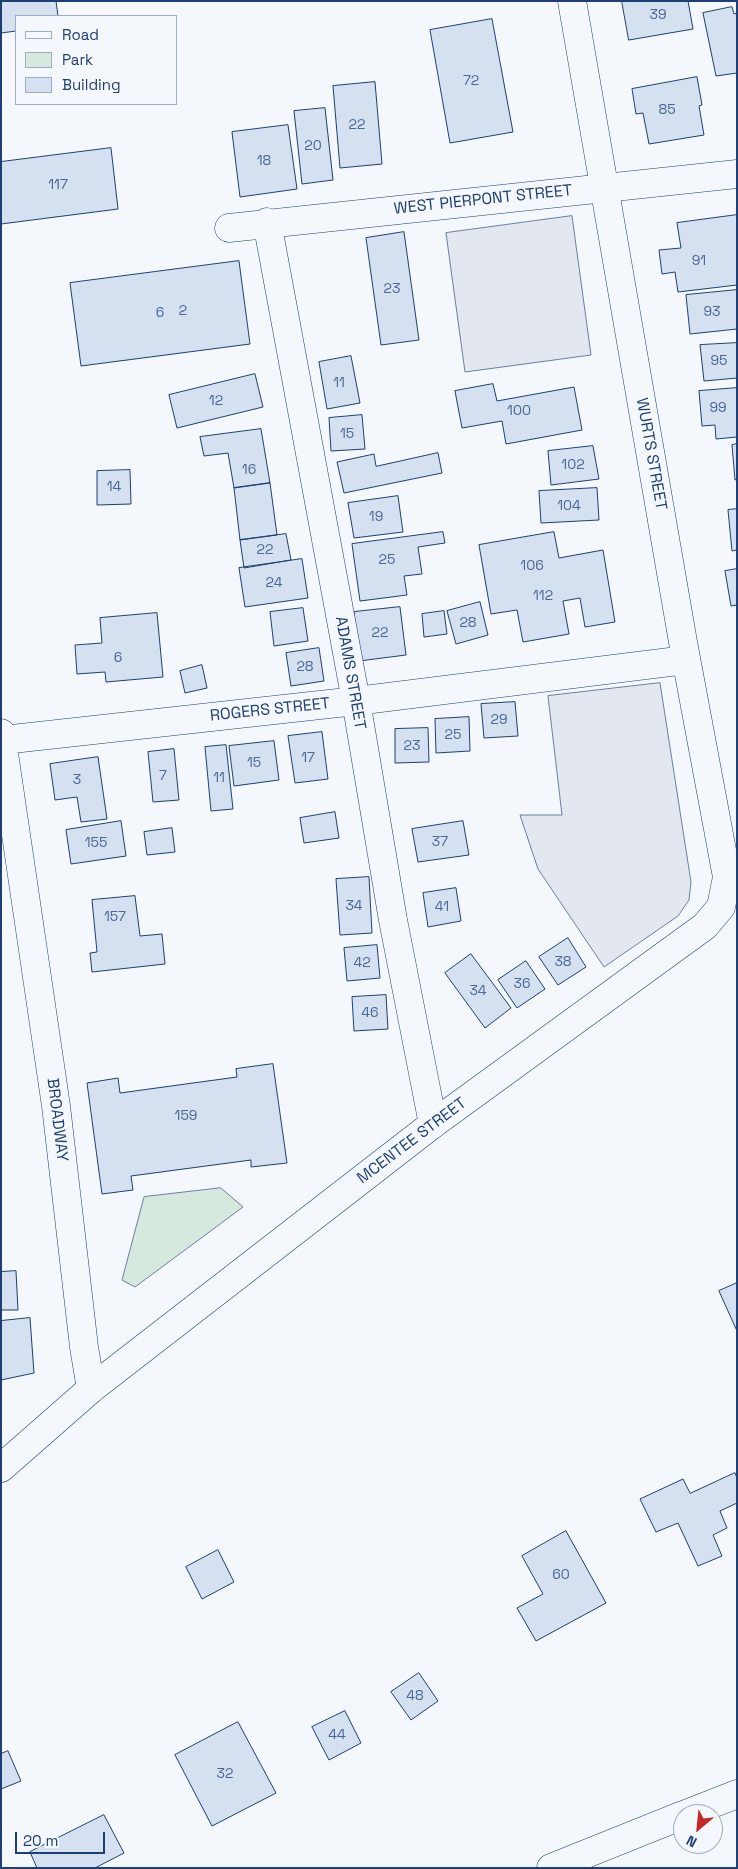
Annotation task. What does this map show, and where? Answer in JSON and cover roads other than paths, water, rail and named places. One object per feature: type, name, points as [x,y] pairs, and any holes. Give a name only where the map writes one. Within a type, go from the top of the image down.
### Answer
[{"type":"main road","name":"WURTS STREET","points":[[572,1],[686,660],[728,877],[729,904]]},
{"type":"main road","name":"WEST PIERPONT STREET","points":[[229,228],[267,222],[737,174]]},
{"type":"main road","name":"ADAMS STREET","points":[[267,222],[356,701],[393,920],[433,1124]]},
{"type":"main road","name":"ROGERS STREET","points":[[2,737],[356,701],[686,660]]},
{"type":"main road","name":"BROADWAY","points":[[2,737],[56,1106],[84,1347],[91,1389]]},
{"type":"main road","name":"MCENTEE STREET","points":[[91,1389],[433,1124],[705,926],[729,904]]},
{"type":"main road","points":[[1,1468],[91,1389]]},
{"type":"main road","points":[[712,1804],[737,1794]]},
{"type":"main road","points":[[551,1868],[673,1820]]}]
